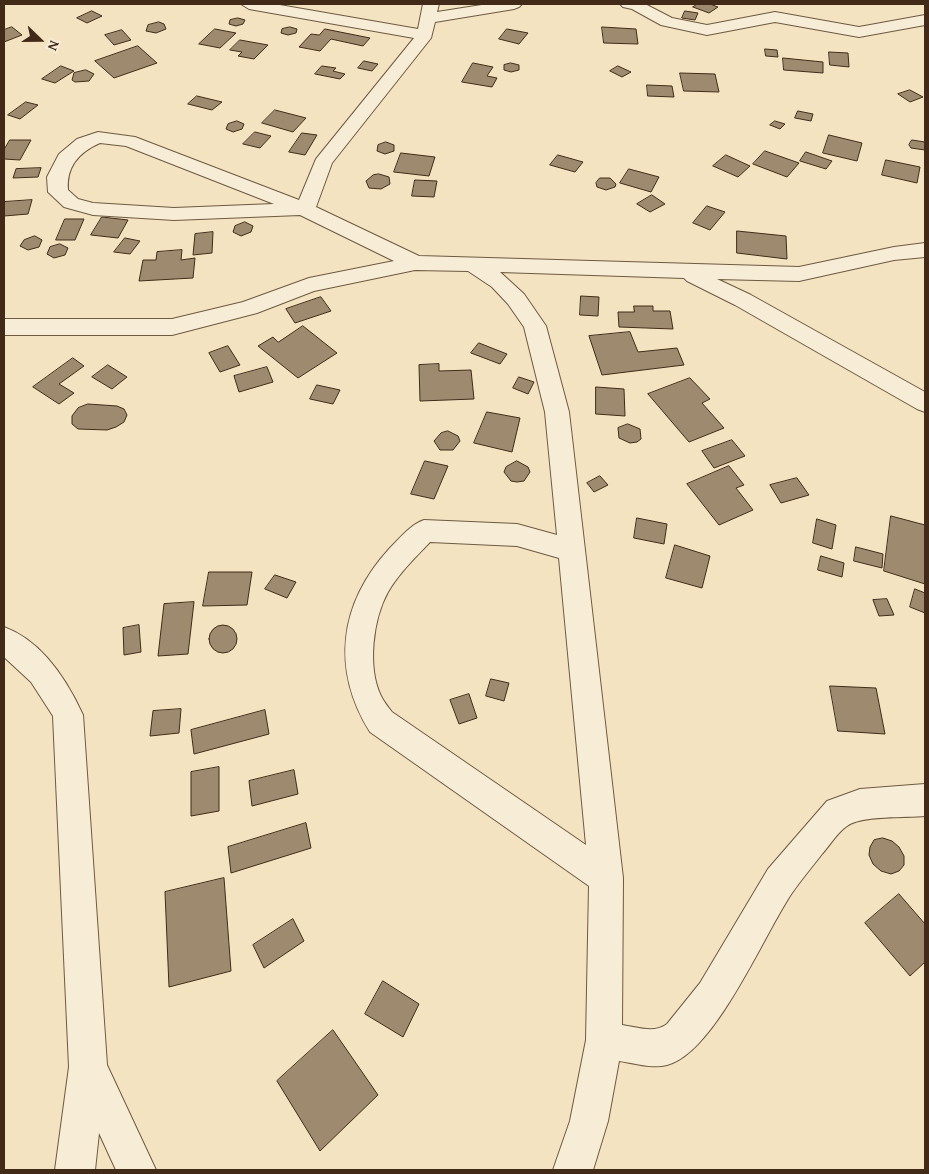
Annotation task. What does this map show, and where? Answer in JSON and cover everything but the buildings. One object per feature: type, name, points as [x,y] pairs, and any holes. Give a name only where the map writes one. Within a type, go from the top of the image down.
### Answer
[{"type":"street","points":[[249,4],[427,19],[514,4]]},
{"type":"street","points":[[628,4],[636,5],[667,22],[707,30],[775,16],[859,32],[925,20]]},
{"type":"street","points":[[305,208],[323,163],[427,19]]},
{"type":"street","points":[[305,208],[174,214],[93,209],[71,203],[64,198],[58,192],[57,177],[66,158],[84,143],[98,138],[129,141],[305,208],[379,243],[415,263]]},
{"type":"street","points":[[4,326],[172,327],[249,308],[309,285],[415,263],[799,274],[832,269],[902,252],[925,250]]},
{"type":"street","points":[[474,265],[500,282],[516,299],[535,326],[557,412],[606,878],[604,1040],[589,1121],[573,1170]]},
{"type":"street","points":[[686,272],[743,300],[925,403]]},
{"type":"street","points":[[572,551],[517,535],[424,531],[395,561],[374,591],[361,632],[359,669],[366,698],[381,722],[606,878]]},
{"type":"street","points":[[4,640],[34,663],[53,685],[68,715],[88,1067],[75,1170]]},
{"type":"street","points":[[604,1040],[652,1048],[667,1047],[680,1037],[713,996],[780,881],[824,826],[838,812],[860,805],[925,800]]},
{"type":"street","points":[[88,1067],[136,1170]]}]
